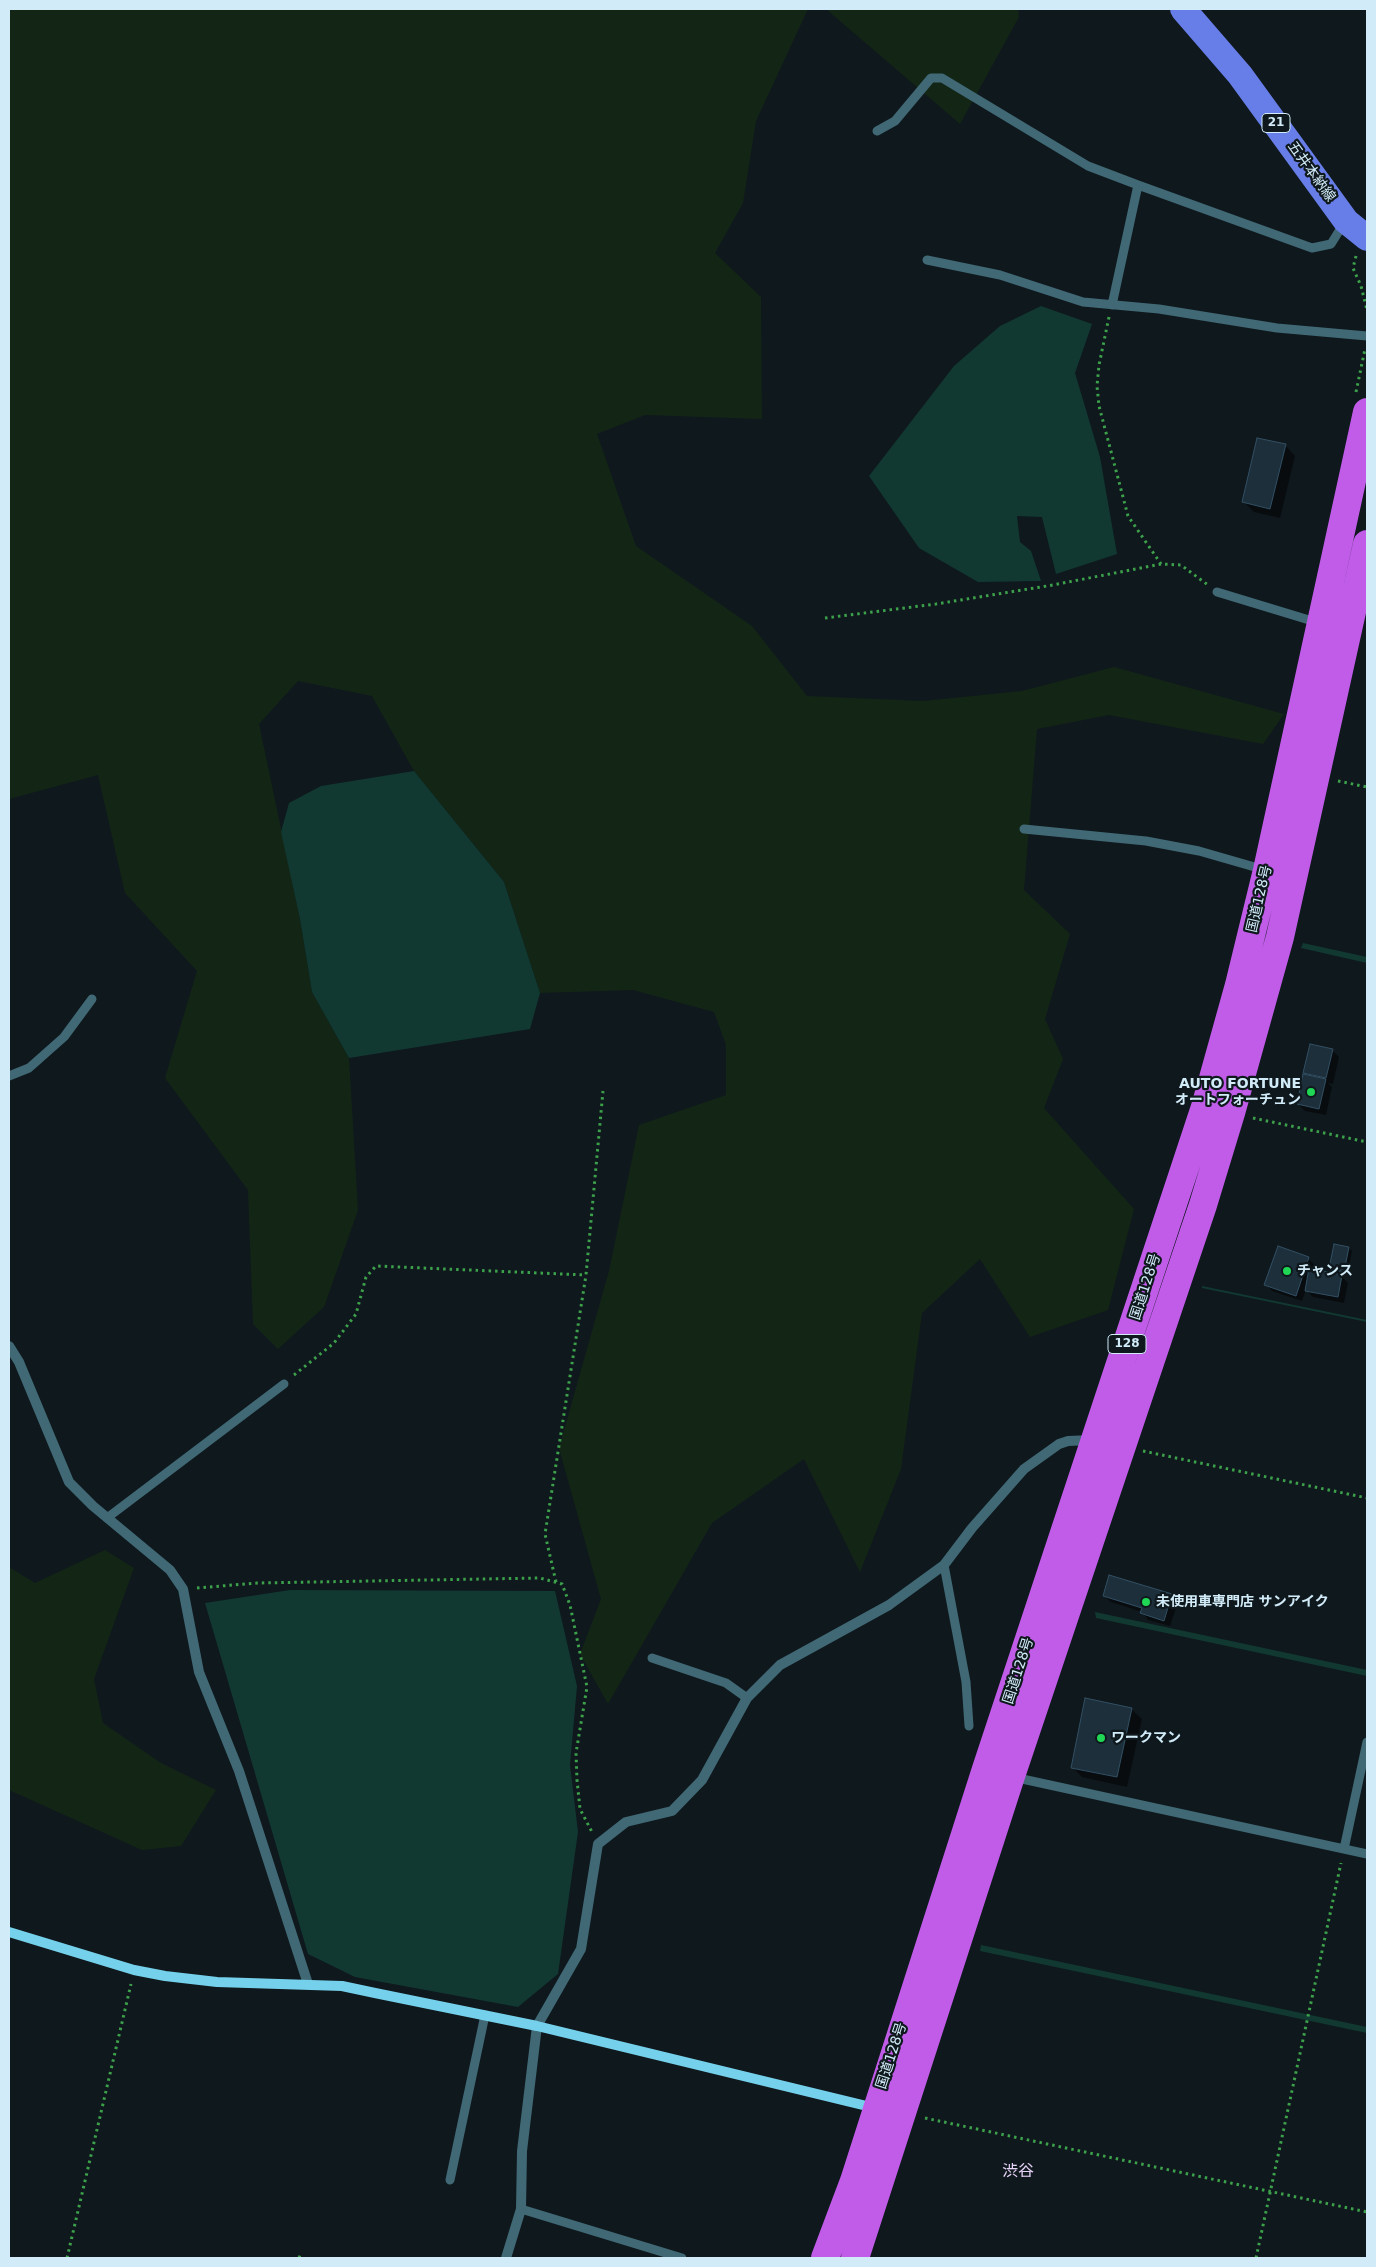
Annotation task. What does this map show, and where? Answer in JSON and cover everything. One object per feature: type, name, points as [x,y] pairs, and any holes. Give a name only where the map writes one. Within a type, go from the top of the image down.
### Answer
[{"type":"highway","name":"国道128号","points":[[855,2258],[888,2111],[1109,1444],[1231,1113],[1268,985],[1280,874],[1321,623],[1361,405]]},
{"type":"highway","name":"国道128号","points":[[1109,1444],[1239,985],[1280,874],[1367,544]]},
{"type":"highway","name":"国道128号","points":[[825,2258],[854,2180],[888,2111]]},
{"type":"main road","name":"五井本納線","points":[[1183,9],[1240,75],[1346,221],[1367,238]]},
{"type":"street","points":[[9,1346],[19,1362],[69,1482],[107,1518],[170,1570],[184,1589],[199,1672],[239,1772],[308,1984]]},
{"type":"street","points":[[506,2258],[521,2209],[522,2151],[537,2026],[581,1949],[598,1844],[626,1822],[672,1810],[702,1780],[747,1698],[780,1665],[889,1604],[944,1566],[972,1528],[1024,1469],[1058,1444],[1068,1440],[1109,1444]]},
{"type":"street","points":[[9,1932],[134,1970],[217,1982],[342,1986],[485,2015],[888,2111]]},
{"type":"lane","points":[[877,131],[895,122],[930,78],[942,78],[1088,166],[1138,186],[1312,248],[1331,244],[1346,221]]},
{"type":"lane","points":[[1112,304],[1138,186]]},
{"type":"lane","points":[[927,260],[1000,275],[1084,302],[1112,304],[1277,328],[1367,336]]},
{"type":"lane","points":[[1217,592],[1321,623]]},
{"type":"lane","points":[[1024,829],[1146,841],[1199,851],[1280,874]]},
{"type":"lane","points":[[9,1076],[29,1068],[64,1037],[92,999]]},
{"type":"lane","points":[[107,1518],[284,1384]]},
{"type":"lane","points":[[944,1566],[966,1682],[970,1726]]},
{"type":"lane","points":[[652,1658],[726,1683],[747,1698]]},
{"type":"lane","points":[[1344,1849],[1367,1742]]},
{"type":"lane","points":[[999,1773],[1367,1854]]},
{"type":"lane","points":[[450,2180],[485,2015]]},
{"type":"lane","points":[[521,2209],[682,2258]]},
{"type":"path","points":[[1112,304],[1098,365],[1097,386],[1099,406],[1128,516],[1161,564]]},
{"type":"path","points":[[1361,405],[1367,341]]},
{"type":"path","points":[[824,618],[1043,587],[1161,564],[1182,565],[1217,592]]},
{"type":"path","points":[[556,1583],[545,1534],[586,1275],[603,1091]]},
{"type":"path","points":[[1231,1113],[1367,1142]]},
{"type":"path","points":[[284,1384],[334,1343],[356,1314],[366,1277],[376,1266],[586,1275]]},
{"type":"path","points":[[1109,1444],[1367,1498]]},
{"type":"path","points":[[184,1589],[257,1582],[540,1578],[562,1584],[570,1604],[587,1686],[576,1753],[580,1809],[598,1844]]},
{"type":"path","points":[[1256,2258],[1344,1849]]},
{"type":"path","points":[[67,2258],[134,1970]]},
{"type":"path","points":[[888,2111],[1367,2212]]},
{"type":"shaded area","points":[[9,9],[808,9],[756,121],[743,203],[715,253],[761,297],[762,419],[645,415],[597,434],[636,546],[752,626],[807,696],[923,701],[1022,691],[1114,667],[1284,714],[1263,744],[1109,715],[1037,729],[1024,890],[1070,934],[1045,1019],[1063,1059],[1044,1108],[1134,1209],[1108,1310],[1030,1337],[980,1259],[922,1313],[901,1469],[860,1572],[804,1459],[712,1523],[608,1704],[580,1654],[601,1599],[559,1448],[609,1271],[639,1125],[726,1095],[726,1045],[714,1012],[633,990],[540,993],[504,882],[414,771],[372,696],[298,681],[259,724],[300,919],[312,992],[349,1058],[358,1210],[324,1307],[278,1349],[253,1324],[248,1190],[165,1078],[197,971],[125,893],[98,775],[9,799]]},
{"type":"shaded area","points":[[826,9],[1018,9],[1019,17],[960,124]]},
{"type":"shaded area","points":[[1041,306],[1092,324],[1075,373],[1100,457],[1117,554],[1056,574],[1042,517],[1017,516],[1020,542],[1031,551],[1041,581],[978,582],[919,548],[869,476],[954,366],[1000,326]]},
{"type":"shaded area","points":[[414,771],[504,882],[540,993],[530,1029],[349,1058],[312,992],[300,919],[281,832],[289,803],[321,786]]},
{"type":"shaded area","points":[[1303,943],[1367,957],[1367,963],[1301,948]]},
{"type":"shaded area","points":[[1202,1286],[1367,1320],[1367,1322],[1202,1288]]},
{"type":"shaded area","points":[[105,1550],[134,1568],[94,1679],[103,1723],[161,1763],[216,1790],[181,1846],[142,1850],[9,1790],[9,1567],[35,1583]]},
{"type":"shaded area","points":[[290,1590],[555,1591],[577,1686],[570,1765],[578,1832],[558,1974],[518,2007],[355,1977],[308,1954],[205,1603]]},
{"type":"shaded area","points":[[1095,1612],[1367,1670],[1367,1676],[1096,1618]]},
{"type":"shaded area","points":[[981,1945],[1367,2027],[1367,2033],[980,1951]]},
{"type":"building","points":[[1257,438],[1286,444],[1270,509],[1242,502]]},
{"type":"building","points":[[1310,1044],[1333,1049],[1326,1078],[1303,1073]]},
{"type":"building","name":"AUTO FORTUNE オートフォーチュン","points":[[1303,1074],[1326,1079],[1319,1109],[1297,1104]]},
{"type":"building","points":[[1334,1244],[1349,1247],[1344,1272],[1329,1269]]},
{"type":"building","name":"チャンス","points":[[1278,1246],[1309,1257],[1296,1296],[1264,1285]]},
{"type":"building","points":[[1309,1268],[1342,1275],[1338,1297],[1305,1291]]},
{"type":"building","name":"未使用車専門店 サンアイク","points":[[1109,1575],[1172,1594],[1164,1621],[1140,1613],[1142,1608],[1103,1596]]},
{"type":"building","name":"ワークマン","points":[[1085,1698],[1132,1708],[1117,1777],[1071,1768]]},
{"type":"place","name":"AUTO FORTUNE オートフォーチュン","points":[[1311,1092]]},
{"type":"place","name":"チャンス","points":[[1287,1271]]},
{"type":"place","name":"未使用車専門店 サンアイク","points":[[1146,1602]]},
{"type":"place","name":"ワークマン","points":[[1101,1738]]},
{"type":"district","name":"渋谷","points":[[1018,2172]]}]
